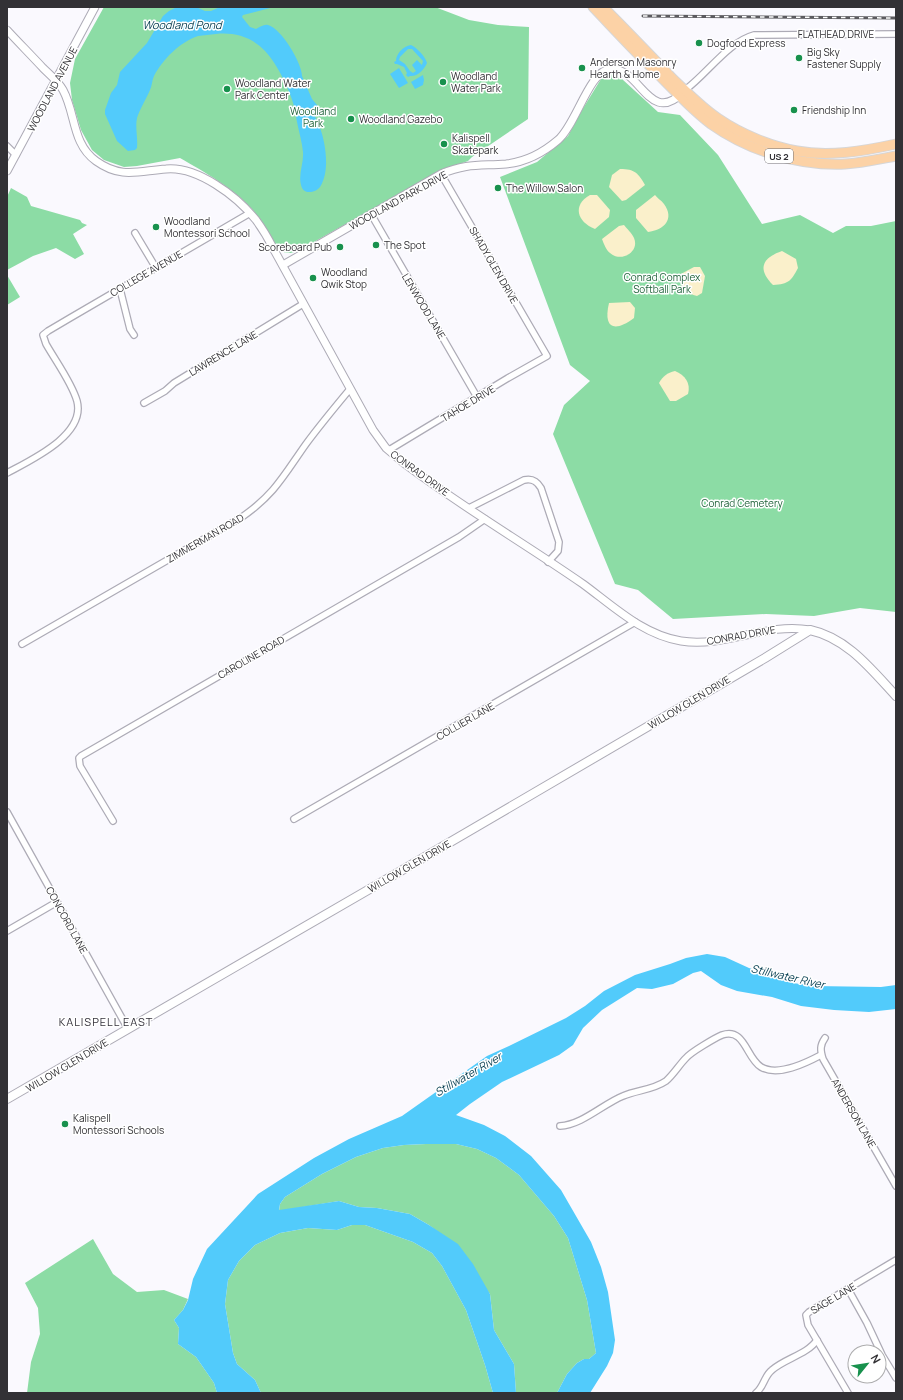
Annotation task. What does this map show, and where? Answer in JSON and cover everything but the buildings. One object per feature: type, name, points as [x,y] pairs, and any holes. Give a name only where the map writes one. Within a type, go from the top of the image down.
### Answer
[{"type":"highway","name":"US 2","points":[[593,7],[682,93],[718,119],[758,139],[797,151],[839,153],[896,144]]},
{"type":"highway","name":"US 2","points":[[603,7],[682,93],[701,116],[728,134],[755,148],[780,156],[805,161],[844,164],[896,156]]},
{"type":"main road","name":"CONRAD DRIVE","points":[[810,630],[828,635],[844,644],[862,660],[896,696]]},
{"type":"main road","name":"WILLOW GLEN DRIVE","points":[[7,1099],[387,879],[765,658],[810,630]]},
{"type":"street","name":"WOODLAND AVENUE","points":[[7,171],[57,81],[95,7]]},
{"type":"street","name":"CONRAD DRIVE","points":[[7,30],[57,81],[66,97],[79,140],[83,148],[94,160],[103,166],[126,172],[138,173],[166,169],[192,172],[230,195],[250,213],[263,231],[373,430],[389,450],[412,469],[548,562],[583,584],[635,622],[669,638],[692,642],[716,641],[781,628],[810,630]]},
{"type":"street","name":"FLATHEAD DRIVE","points":[[682,93],[694,84],[737,41],[754,35],[896,34]]},
{"type":"street","name":"WOODLAND PARK DRIVE","points":[[282,265],[441,174],[468,165],[514,162],[531,157],[546,149],[560,139],[565,133],[574,119],[592,83],[600,73],[605,70],[613,69],[623,72],[650,97],[661,103],[671,102],[682,93]]},
{"type":"street","points":[[7,146],[16,155]]},
{"type":"street","name":"SHADY GLEN DRIVE","points":[[441,174],[547,356]]},
{"type":"street","name":"COLLEGE AVENUE","points":[[7,473],[39,456],[58,442],[73,425],[78,413],[78,406],[74,393],[46,344],[44,336],[48,331],[250,213]]},
{"type":"street","name":"LENWOOD LANE","points":[[371,214],[477,397]]},
{"type":"street","points":[[135,233],[156,268]]},
{"type":"street","points":[[120,289],[130,329],[134,336]]},
{"type":"street","name":"LAWRENCE LANE","points":[[144,403],[165,391],[174,382],[303,304]]},
{"type":"street","name":"TAHOE DRIVE","points":[[389,450],[547,356]]},
{"type":"street","name":"ZIMMERMAN ROAD","points":[[22,644],[242,517],[255,508],[278,485],[306,443],[350,389]]},
{"type":"street","points":[[469,508],[524,480],[532,480],[536,482],[541,488],[560,546],[557,554],[548,562]]},
{"type":"street","name":"CAROLINE ROAD","points":[[113,821],[80,766],[79,758],[81,756],[459,537],[485,519]]},
{"type":"street","name":"COLLIER LANE","points":[[294,819],[635,622]]},
{"type":"street","name":"CONCORD LANE","points":[[7,812],[128,1029]]},
{"type":"street","points":[[7,931],[57,902]]},
{"type":"street","points":[[560,1126],[573,1124],[624,1095],[656,1086],[664,1082],[687,1056],[721,1035],[733,1034],[739,1037],[760,1067],[770,1070],[784,1070],[799,1066],[821,1055],[821,1045],[825,1038]]},
{"type":"street","name":"ANDERSON LANE","points":[[821,1055],[896,1186]]},
{"type":"street","name":"SAGE LANE","points":[[848,1393],[808,1325],[806,1315],[896,1260]]},
{"type":"street","points":[[848,1289],[867,1323],[882,1355],[896,1378]]},
{"type":"street","points":[[756,1393],[761,1389],[766,1376],[771,1370],[808,1349],[815,1344],[817,1340]]},
{"type":"green space","name":"Woodland Park","points":[[104,7],[435,7],[469,20],[498,25],[529,27],[528,119],[468,161],[440,171],[299,250],[287,253],[278,248],[253,210],[238,195],[219,181],[180,158],[124,167],[104,160],[92,150],[81,130],[72,100],[70,83],[75,59]]},
{"type":"green space","points":[[612,74],[622,79],[658,112],[680,115],[718,155],[762,224],[800,215],[833,233],[846,226],[871,226],[896,221],[896,612],[860,608],[814,616],[766,614],[673,619],[638,590],[615,584],[553,434],[564,405],[590,381],[570,365],[500,177],[537,162],[568,136],[601,79]]},
{"type":"green space","points":[[11,188],[27,197],[31,206],[80,220],[82,223],[87,225],[73,234],[84,254],[75,259],[56,248],[33,256],[7,270],[7,197]]},
{"type":"green space","points":[[7,275],[20,297],[7,305]]},
{"type":"green space","points":[[426,1144],[456,1144],[477,1149],[496,1158],[519,1175],[554,1216],[568,1238],[587,1300],[596,1353],[589,1359],[584,1359],[577,1363],[567,1374],[557,1393],[516,1393],[514,1364],[494,1330],[490,1294],[442,1235],[429,1225],[410,1214],[377,1208],[359,1207],[339,1201],[279,1211],[280,1204],[285,1197],[322,1174],[356,1157],[383,1148]]},
{"type":"green space","points":[[352,1225],[365,1225],[413,1242],[432,1253],[442,1266],[466,1310],[493,1393],[261,1393],[255,1380],[237,1364],[233,1353],[225,1304],[228,1280],[239,1261],[255,1245],[280,1233],[308,1228],[337,1230]]},
{"type":"green space","points":[[93,1239],[113,1274],[137,1292],[164,1290],[188,1299],[183,1310],[174,1320],[179,1328],[178,1344],[196,1357],[214,1383],[217,1393],[27,1393],[31,1362],[40,1334],[38,1308],[25,1283]]},
{"type":"sand","points":[[620,169],[636,172],[645,185],[626,200],[622,201],[609,187],[612,175]]},
{"type":"sand","points":[[590,195],[597,195],[610,210],[609,217],[595,229],[584,222],[579,213],[579,208],[584,199]]},
{"type":"sand","points":[[655,195],[667,209],[668,219],[659,229],[648,232],[636,218],[636,210]]},
{"type":"sand","points":[[624,225],[634,238],[634,248],[632,252],[624,256],[614,256],[607,250],[602,239],[619,226]]},
{"type":"sand","points":[[782,251],[796,259],[798,268],[789,281],[783,284],[773,285],[765,274],[764,265],[770,257]]},
{"type":"sand","points":[[694,267],[700,267],[705,276],[702,293],[697,296],[685,289],[681,283],[679,275]]},
{"type":"sand","points":[[630,302],[635,308],[634,318],[621,326],[612,326],[609,323],[608,318],[609,303]]},
{"type":"sand","points":[[675,371],[684,377],[688,383],[689,390],[688,394],[676,401],[670,401],[659,383],[666,375]]},
{"type":"water","name":"Woodland Pond","points":[[177,7],[196,7],[205,11],[211,11],[220,7],[274,7],[243,15],[242,17],[250,27],[256,29],[268,25],[279,32],[299,63],[302,76],[312,99],[317,105],[318,109],[315,117],[319,125],[325,150],[325,174],[318,189],[306,192],[302,188],[300,174],[303,152],[293,103],[287,87],[279,71],[265,51],[254,42],[242,36],[223,34],[198,36],[185,42],[167,57],[154,76],[151,88],[137,118],[137,148],[135,150],[128,151],[117,141],[105,114],[105,110],[111,93],[117,85],[120,72],[147,43],[163,16]]},
{"type":"water","points":[[411,45],[418,50],[427,63],[420,72],[408,77],[404,67],[395,64],[394,62],[396,61],[400,51]],"holes":[[[408,49],[412,49],[423,61],[422,65],[417,60],[412,65],[416,71],[413,73],[399,60]]]},
{"type":"water","points":[[399,68],[408,83],[399,88],[390,74]]},
{"type":"water","points":[[423,75],[423,85],[415,89],[411,82]]},
{"type":"water","name":"Stillwater River","points":[[707,954],[725,957],[749,968],[793,983],[814,986],[881,987],[896,985],[896,1009],[869,1012],[801,1006],[772,997],[737,991],[721,985],[701,971],[693,973],[673,984],[652,989],[637,988],[602,1010],[583,1028],[573,1045],[559,1055],[502,1082],[456,1115],[484,1125],[505,1136],[531,1156],[561,1190],[591,1242],[601,1267],[608,1292],[615,1340],[613,1353],[607,1366],[590,1393],[557,1393],[567,1374],[577,1363],[584,1359],[589,1359],[596,1353],[587,1300],[568,1238],[554,1216],[519,1175],[496,1158],[477,1149],[456,1144],[426,1144],[383,1148],[356,1157],[322,1174],[285,1197],[280,1204],[279,1210],[339,1201],[359,1207],[377,1208],[410,1214],[458,1244],[473,1264],[490,1294],[494,1330],[514,1364],[516,1393],[493,1393],[466,1310],[442,1266],[432,1253],[413,1242],[365,1225],[352,1225],[337,1230],[308,1228],[280,1233],[255,1245],[239,1261],[228,1280],[225,1304],[233,1353],[237,1364],[255,1380],[261,1393],[217,1393],[214,1383],[196,1357],[178,1344],[179,1328],[174,1320],[183,1310],[188,1300],[193,1279],[207,1249],[258,1194],[314,1158],[349,1139],[402,1116],[487,1056],[566,1018],[585,1006],[604,991],[635,975],[686,958]]},
{"type":"railway","points":[[643,16],[896,18]]},
{"type":"place","name":"Dogfood Express","points":[[699,43]]},
{"type":"place","name":"Big Sky Fastener Supply","points":[[799,58]]},
{"type":"place","name":"Anderson Masonry Hearth & Home","points":[[582,68]]},
{"type":"place","name":"Woodland Water Park","points":[[443,82]]},
{"type":"place","name":"Woodland Water Park Center","points":[[227,89]]},
{"type":"place","name":"Friendship Inn","points":[[794,110]]},
{"type":"place","name":"Woodland Gazebo","points":[[351,119]]},
{"type":"place","name":"Kalispell Skatepark","points":[[444,144]]},
{"type":"place","name":"The Willow Salon","points":[[498,188]]},
{"type":"place","name":"Woodland Montessori School","points":[[156,227]]},
{"type":"place","name":"The Spot","points":[[376,245]]},
{"type":"place","name":"Scoreboard Pub","points":[[340,247]]},
{"type":"place","name":"Woodland Qwik Stop","points":[[313,278]]},
{"type":"place","name":"Kalispell Montessori Schools","points":[[65,1124]]},
{"type":"district","name":"KALISPELL EAST","points":[[106,1021]]},
{"type":"park label","name":"Conrad Complex Softball Park","points":[[662,282]]},
{"type":"park label","name":"Conrad Cemetery","points":[[742,503]]}]
